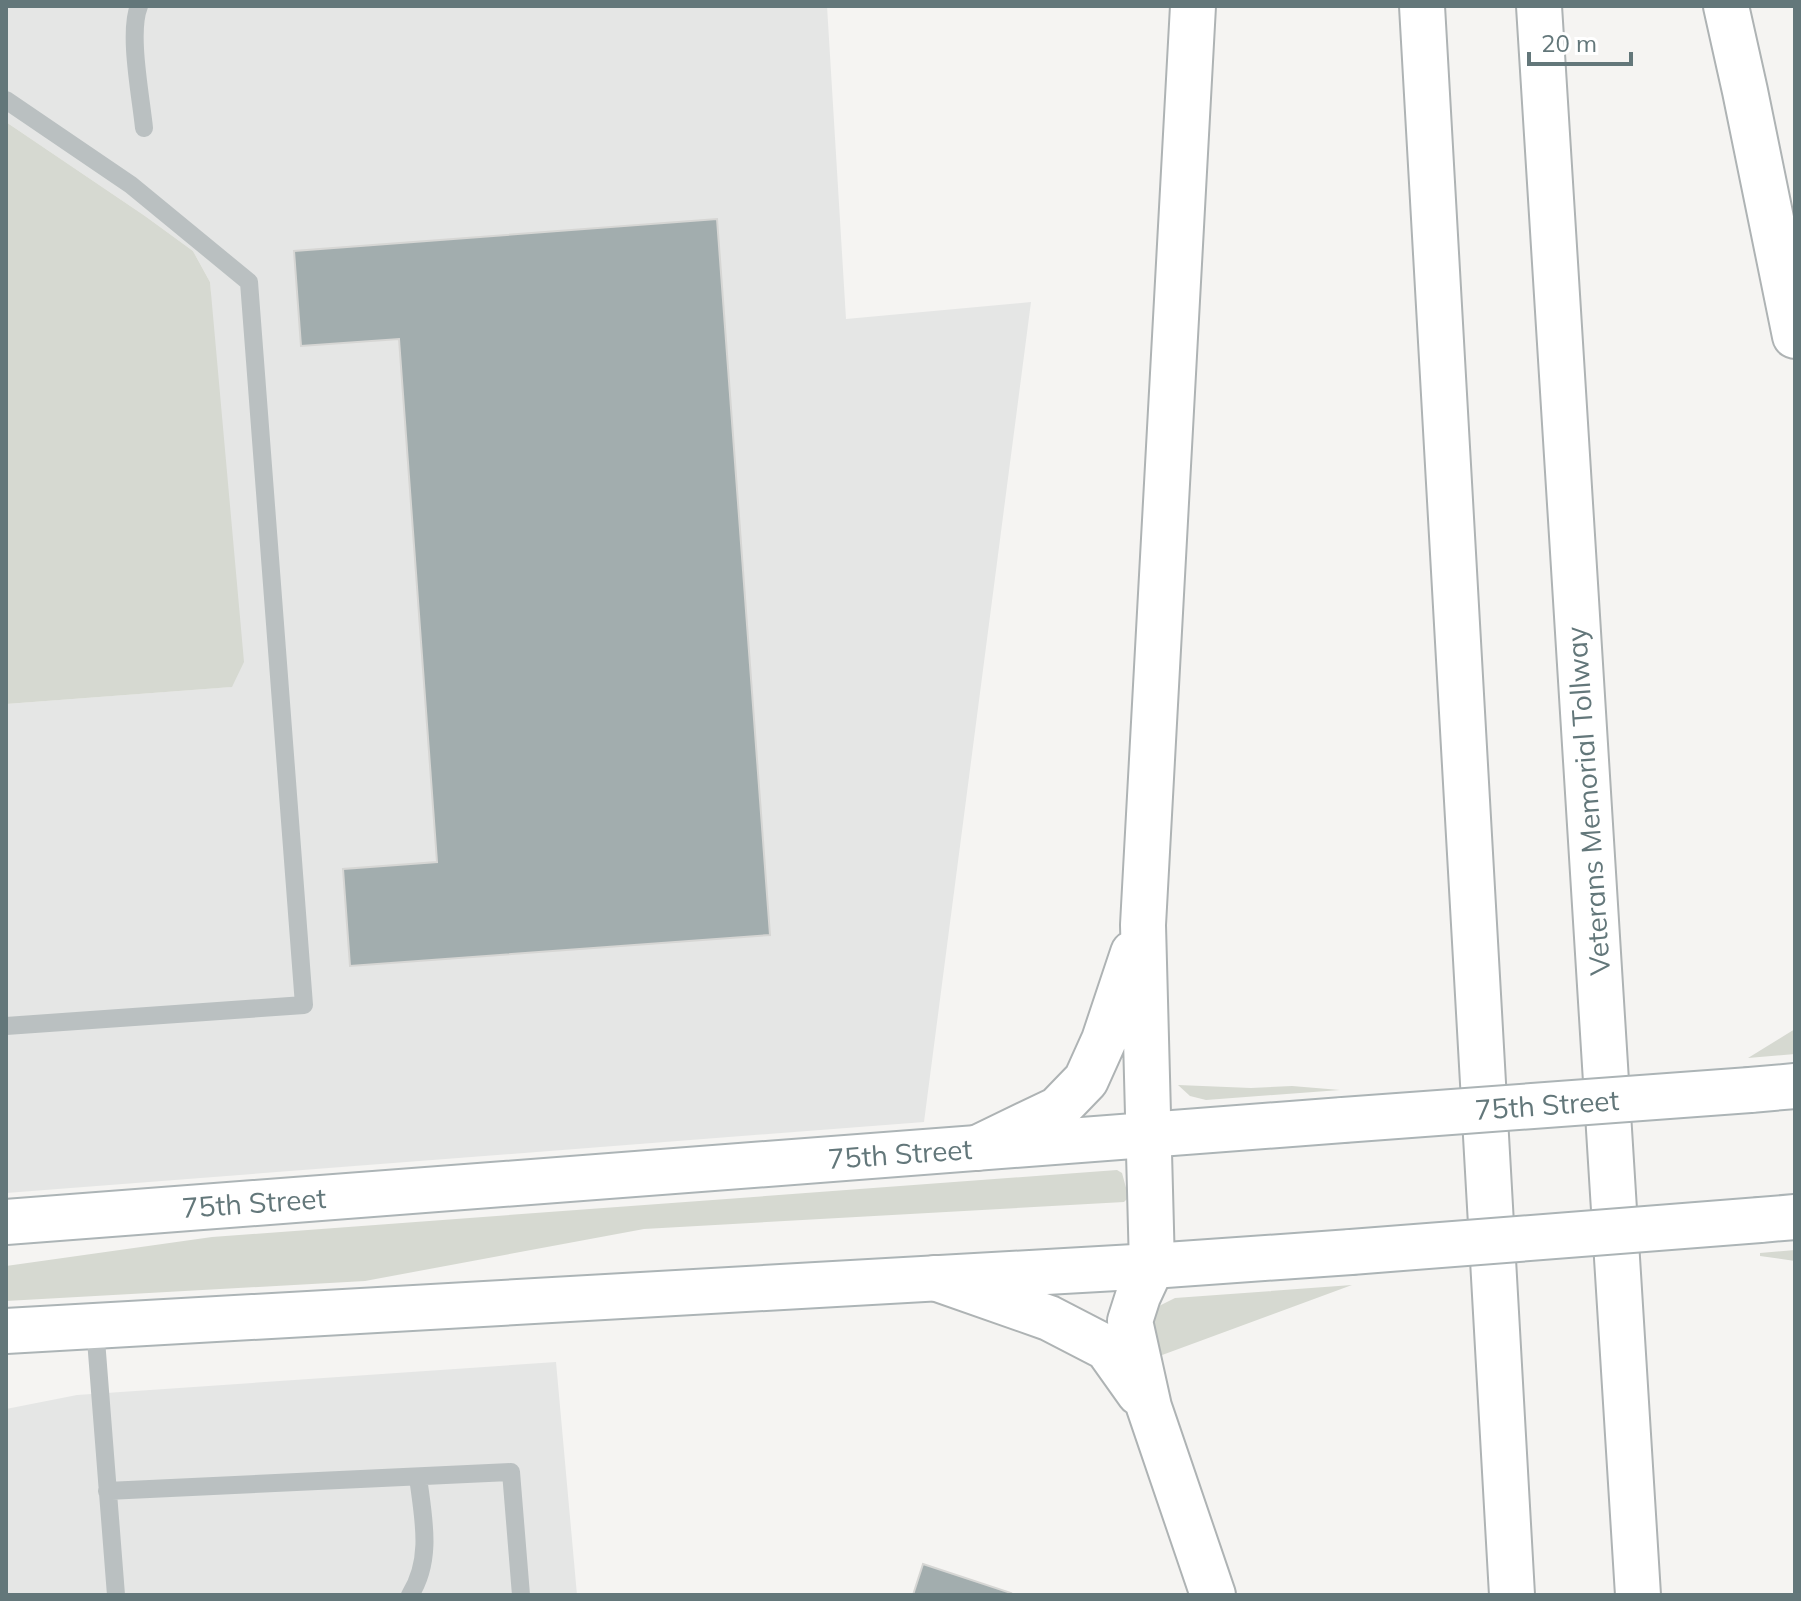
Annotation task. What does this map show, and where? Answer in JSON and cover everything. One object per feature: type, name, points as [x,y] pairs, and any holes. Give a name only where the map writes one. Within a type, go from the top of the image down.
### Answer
[{"type":"main road","points":[[1193,6],[1143,925],[1152,1266],[1130,1321],[1149,1407],[1213,1595]]},
{"type":"main road","points":[[1422,6],[1512,1595]]},
{"type":"main road","name":"Veterans Memorial Tollway","points":[[1539,6],[1638,1595]]},
{"type":"main road","points":[[1726,6],[1795,336]]},
{"type":"main road","points":[[977,1148],[1058,1109],[1086,1080],[1104,1040],[1143,925]]},
{"type":"main road","name":"75th Street","points":[[6,1222],[1795,1086]]},
{"type":"main road","points":[[6,1331],[1152,1266],[1778,1219]]},
{"type":"main road","points":[[935,1278],[1049,1318],[1107,1348],[1149,1407]]},
{"type":"lane","points":[[139,6],[135,15],[135,48],[144,128]]},
{"type":"lane","points":[[6,100],[131,185],[249,282],[304,1005],[6,1026]]},
{"type":"lane","points":[[95,1326],[116,1595]]},
{"type":"lane","points":[[107,1491],[511,1472],[521,1595]]},
{"type":"lane","points":[[410,1595],[424,1562],[425,1541],[418,1477]]},
{"type":"shaded area","points":[[6,6],[827,6],[846,319],[1031,302],[924,1122],[6,1193],[6,704],[231,687],[210,282],[193,251],[6,122]]},
{"type":"shaded area","points":[[6,122],[193,251],[210,282],[244,662],[232,687],[6,704]]},
{"type":"shaded area","points":[[1795,1029],[1795,1054],[1748,1058]]},
{"type":"shaded area","points":[[1178,1085],[1292,1086],[1340,1090],[1206,1100],[1190,1096]]},
{"type":"shaded area","points":[[1117,1170],[1122,1173],[1128,1195],[1124,1202],[644,1229],[365,1281],[6,1301],[6,1266],[212,1237]]},
{"type":"shaded area","points":[[1795,1250],[1795,1261],[1760,1256],[1760,1253]]},
{"type":"shaded area","points":[[1352,1285],[1154,1358],[1148,1317],[1157,1307],[1175,1298]]},
{"type":"shaded area","points":[[556,1362],[577,1595],[6,1595],[6,1409],[77,1395]]},
{"type":"building","points":[[717,219],[770,935],[350,966],[343,869],[437,862],[399,339],[301,346],[294,251]]},
{"type":"building","points":[[923,1564],[1011,1593],[913,1595]]}]
